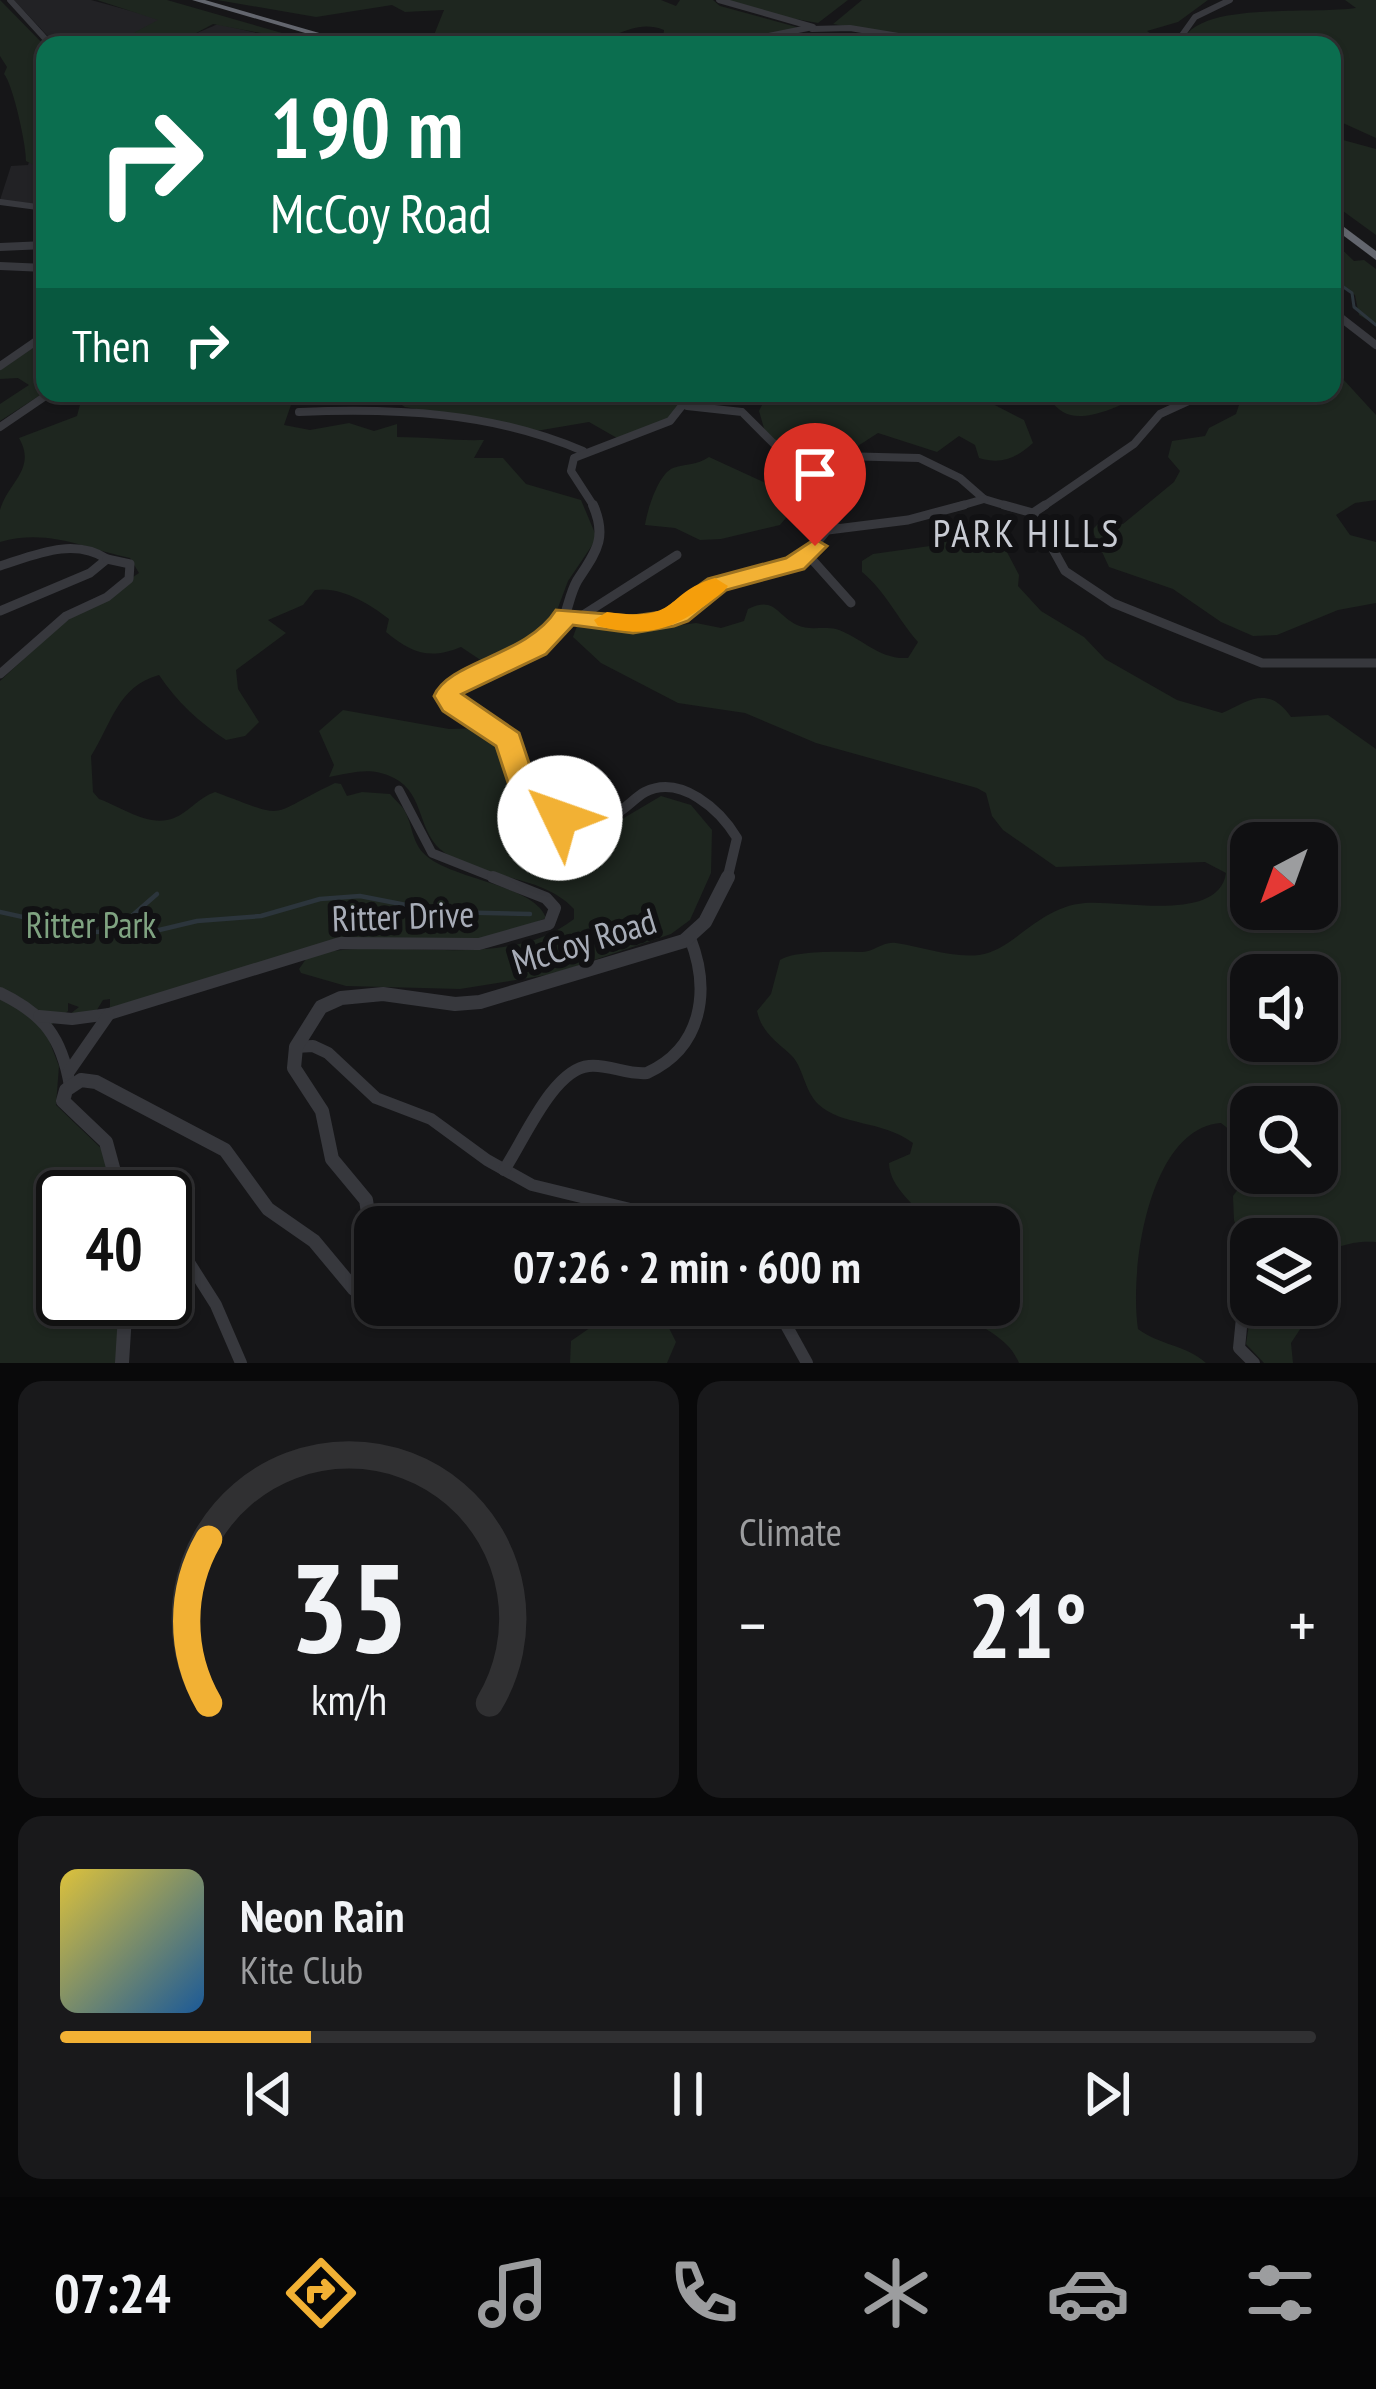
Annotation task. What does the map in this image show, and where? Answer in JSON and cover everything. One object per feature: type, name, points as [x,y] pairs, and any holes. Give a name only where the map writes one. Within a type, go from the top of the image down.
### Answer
[{"type":"highway","points":[[207,0],[318,27]]},
{"type":"highway","points":[[192,2],[304,36]]},
{"type":"highway","points":[[192,2],[322,36]]},
{"type":"highway","points":[[1341,218],[1376,244]]},
{"type":"highway","points":[[1341,228],[1376,257]]},
{"type":"street","points":[[10,0],[43,36]]},
{"type":"street","points":[[719,0],[736,9],[807,22],[812,29]]},
{"type":"street","points":[[1181,36],[1195,17],[1230,0]]},
{"type":"street","points":[[773,36],[850,28],[893,36]]},
{"type":"street","points":[[0,202],[36,207]]},
{"type":"street","points":[[0,247],[36,245]]},
{"type":"street","points":[[0,266],[36,268]]},
{"type":"street","points":[[1341,317],[1376,344]]},
{"type":"street","points":[[0,366],[36,341]]},
{"type":"street","points":[[0,428],[37,402]]},
{"type":"street","points":[[299,412],[376,408],[426,412],[516,430],[584,451],[655,430],[687,402]]},
{"type":"street","points":[[701,402],[743,413],[772,443],[799,455],[920,458],[960,478],[984,499],[1033,513],[1065,571],[1091,592],[1262,663],[1376,663]]},
{"type":"street","points":[[1033,513],[1128,448],[1156,417],[1181,402]]},
{"type":"street","name":"McCoy Road","points":[[296,1047],[315,1012],[341,998],[382,994],[455,1004],[480,1002],[690,938],[709,918],[734,855],[736,838],[729,825],[694,796],[664,787],[648,790],[604,818],[571,819],[540,811],[523,797],[509,740],[453,705],[448,696],[454,685],[544,643],[566,616],[574,586],[602,541],[596,509],[571,471],[571,462],[584,451]]},
{"type":"street","points":[[566,616],[633,625],[665,620],[679,616],[717,584],[787,567],[808,555],[850,499],[828,489]]},
{"type":"street","points":[[828,530],[919,518],[984,499]]},
{"type":"street","points":[[0,566],[63,549],[95,551],[106,559],[130,564],[129,579],[107,597],[66,616],[0,674]]},
{"type":"street","points":[[583,615],[657,572],[677,554]]},
{"type":"street","points":[[808,555],[850,603]]},
{"type":"street","points":[[0,611],[99,568],[106,559]]},
{"type":"street","name":"Ritter Drive","points":[[39,1016],[72,1019],[109,1014],[340,943],[479,944],[540,930],[552,921],[555,908],[546,898],[432,853],[419,838],[410,803],[399,790]]},
{"type":"street","points":[[504,1170],[568,1074],[592,1066],[644,1073],[666,1062],[687,1040],[701,1013],[699,961],[690,938]]},
{"type":"street","points":[[0,993],[39,1016],[60,1038],[69,1080]]},
{"type":"street","points":[[109,1014],[63,1097],[64,1105],[106,1142],[114,1170]]},
{"type":"street","points":[[366,1206],[332,1159],[322,1111],[296,1077],[296,1047],[313,1046],[328,1053],[376,1098],[431,1119],[504,1170],[557,1194],[610,1206]]},
{"type":"street","points":[[69,1080],[96,1082],[216,1144],[238,1163],[268,1209],[314,1241],[354,1289]]},
{"type":"street","points":[[192,1267],[216,1305],[241,1363]]},
{"type":"street","points":[[122,1363],[126,1326]]},
{"type":"street","points":[[787,1326],[807,1363]]},
{"type":"street","points":[[1241,1326],[1239,1348],[1253,1363]]},
{"type":"shaded area","points":[[14,0],[91,0],[164,20],[147,30],[197,33],[218,24],[269,36],[48,36]]},
{"type":"shaded area","points":[[36,141],[36,204],[0,200],[11,166],[28,165]]},
{"type":"green space","points":[[0,0],[36,37],[36,166],[26,161],[19,116],[4,74],[7,67],[0,56]]},
{"type":"green space","points":[[97,0],[167,0],[293,36],[213,24],[191,36],[128,36],[158,20]]},
{"type":"green space","points":[[217,0],[661,0],[676,6],[680,0],[713,0],[804,29],[766,36],[663,36],[664,30],[643,27],[613,36],[434,36],[444,10],[405,12],[392,5],[316,17]]},
{"type":"green space","points":[[723,0],[848,0],[818,23],[750,11]]},
{"type":"green space","points":[[862,0],[1208,0],[1178,22],[1147,31],[1154,36],[903,36],[833,24]]},
{"type":"green space","points":[[1345,0],[1376,0],[1376,138],[1341,122],[1341,36],[1187,36],[1207,21],[1229,15],[1356,8]]},
{"type":"green space","points":[[1341,139],[1376,149],[1376,235],[1341,210]]},
{"type":"green space","points":[[1341,249],[1354,261],[1364,260],[1376,269],[1376,325],[1359,315],[1355,295],[1341,286]]},
{"type":"green space","points":[[36,346],[36,398],[0,421],[0,404],[29,385],[18,378],[0,379],[0,370]]},
{"type":"green space","points":[[1341,377],[1376,415],[1376,500],[1355,503],[1336,515],[1350,535],[1376,542],[1376,603],[1338,610],[1277,635],[1253,636],[1221,622],[1173,589],[1109,567],[1092,530],[1099,523],[1123,524],[1174,482],[1180,471],[1168,457],[1172,441],[1205,436],[1209,428],[1236,414],[1240,402],[1341,402]]},
{"type":"green space","name":"Ritter Park","points":[[81,402],[292,402],[284,425],[310,430],[349,423],[374,431],[397,424],[397,437],[484,440],[474,458],[503,458],[526,484],[581,500],[597,538],[544,629],[485,663],[461,647],[430,654],[413,649],[386,632],[389,619],[373,608],[345,593],[315,590],[303,605],[268,620],[286,633],[236,670],[238,689],[259,722],[245,736],[226,740],[216,733],[181,703],[159,675],[134,688],[117,708],[91,756],[93,792],[99,799],[145,818],[165,820],[215,792],[277,811],[335,783],[341,784],[347,796],[390,794],[403,808],[418,847],[429,858],[527,898],[546,918],[494,939],[343,938],[110,1008],[110,999],[103,1000],[95,1013],[70,1014],[79,1007],[68,1003],[68,1011],[45,1030],[59,1066],[56,1105],[104,1151],[109,1170],[36,1170],[36,1326],[118,1326],[116,1363],[0,1363],[0,681],[59,626],[139,573],[130,558],[66,541],[34,537],[0,542],[0,510],[25,458],[19,438],[77,416]]},
{"type":"green space","points":[[397,402],[680,402],[670,418],[617,438],[589,422],[536,431]]},
{"type":"green space","points":[[764,402],[989,402],[1024,420],[1033,443],[1015,456],[995,461],[979,458],[975,445],[959,436],[937,452],[878,433],[847,453],[799,453],[766,435],[759,411]]},
{"type":"green space","points":[[1051,402],[1127,402],[1087,415],[1063,412]]},
{"type":"green space","points":[[709,457],[789,489],[781,495],[790,513],[780,525],[721,539],[700,540],[675,528],[645,525],[663,477],[673,468]]},
{"type":"green space","points":[[977,521],[991,526],[1019,575],[1018,586],[1041,611],[1084,637],[1105,659],[1177,700],[1222,713],[1266,698],[1291,717],[1328,715],[1376,749],[1376,1242],[1338,1247],[1338,1218],[1234,1218],[1234,1194],[1338,1194],[1338,1086],[1230,1086],[1230,1130],[1221,1123],[1196,1131],[1176,1149],[1161,1175],[1149,1205],[1137,1272],[1138,1329],[1206,1363],[1019,1363],[1007,1345],[981,1326],[1020,1326],[1020,1206],[914,1206],[899,1189],[889,1163],[910,1154],[913,1143],[818,1104],[795,1060],[766,1031],[757,1011],[771,994],[780,960],[788,957],[867,952],[891,943],[979,955],[1004,946],[1068,906],[1188,904],[1219,889],[1226,873],[1205,862],[1056,867],[1003,830],[992,816],[986,793],[977,788],[816,743],[745,713],[678,703],[601,663],[573,637],[577,626],[637,631],[696,623],[721,628],[744,621],[748,609],[764,605],[802,627],[836,629],[888,655],[908,658],[918,642],[862,572],[862,561],[873,554],[930,546]]},
{"type":"green space","points":[[343,710],[449,729],[487,728],[500,737],[511,763],[514,802],[541,820],[580,828],[612,825],[661,796],[691,805],[712,830],[711,873],[690,920],[671,934],[553,974],[460,989],[346,986],[301,973],[306,959],[327,952],[487,949],[548,935],[574,919],[574,909],[546,889],[445,853],[429,835],[411,794],[394,778],[369,771],[329,777],[334,765],[319,731]]},
{"type":"green space","points":[[593,1326],[668,1326],[676,1342],[667,1363],[570,1363],[571,1341]]},
{"type":"green space","points":[[1249,1326],[1302,1326],[1291,1343],[1293,1363],[1264,1363],[1246,1344]]},
{"type":"waterway","points":[[1341,285],[1352,293],[1354,307],[1376,325]]},
{"type":"waterway","points":[[118,928],[157,894]]},
{"type":"waterway","points":[[0,912],[91,932],[155,931],[197,921],[261,916],[320,899],[360,896],[442,912],[530,914]]},
{"type":"slow traffic","points":[[607,620],[639,625],[674,617],[715,586]]},
{"type":"district","name":"PARK HILLS","points":[[1027,533]]},
{"type":"route","points":[[560,818],[527,802],[509,740],[453,705],[448,696],[451,688],[536,648],[556,633],[566,616],[633,625],[665,620],[679,616],[717,584],[795,564],[815,546]]}]
